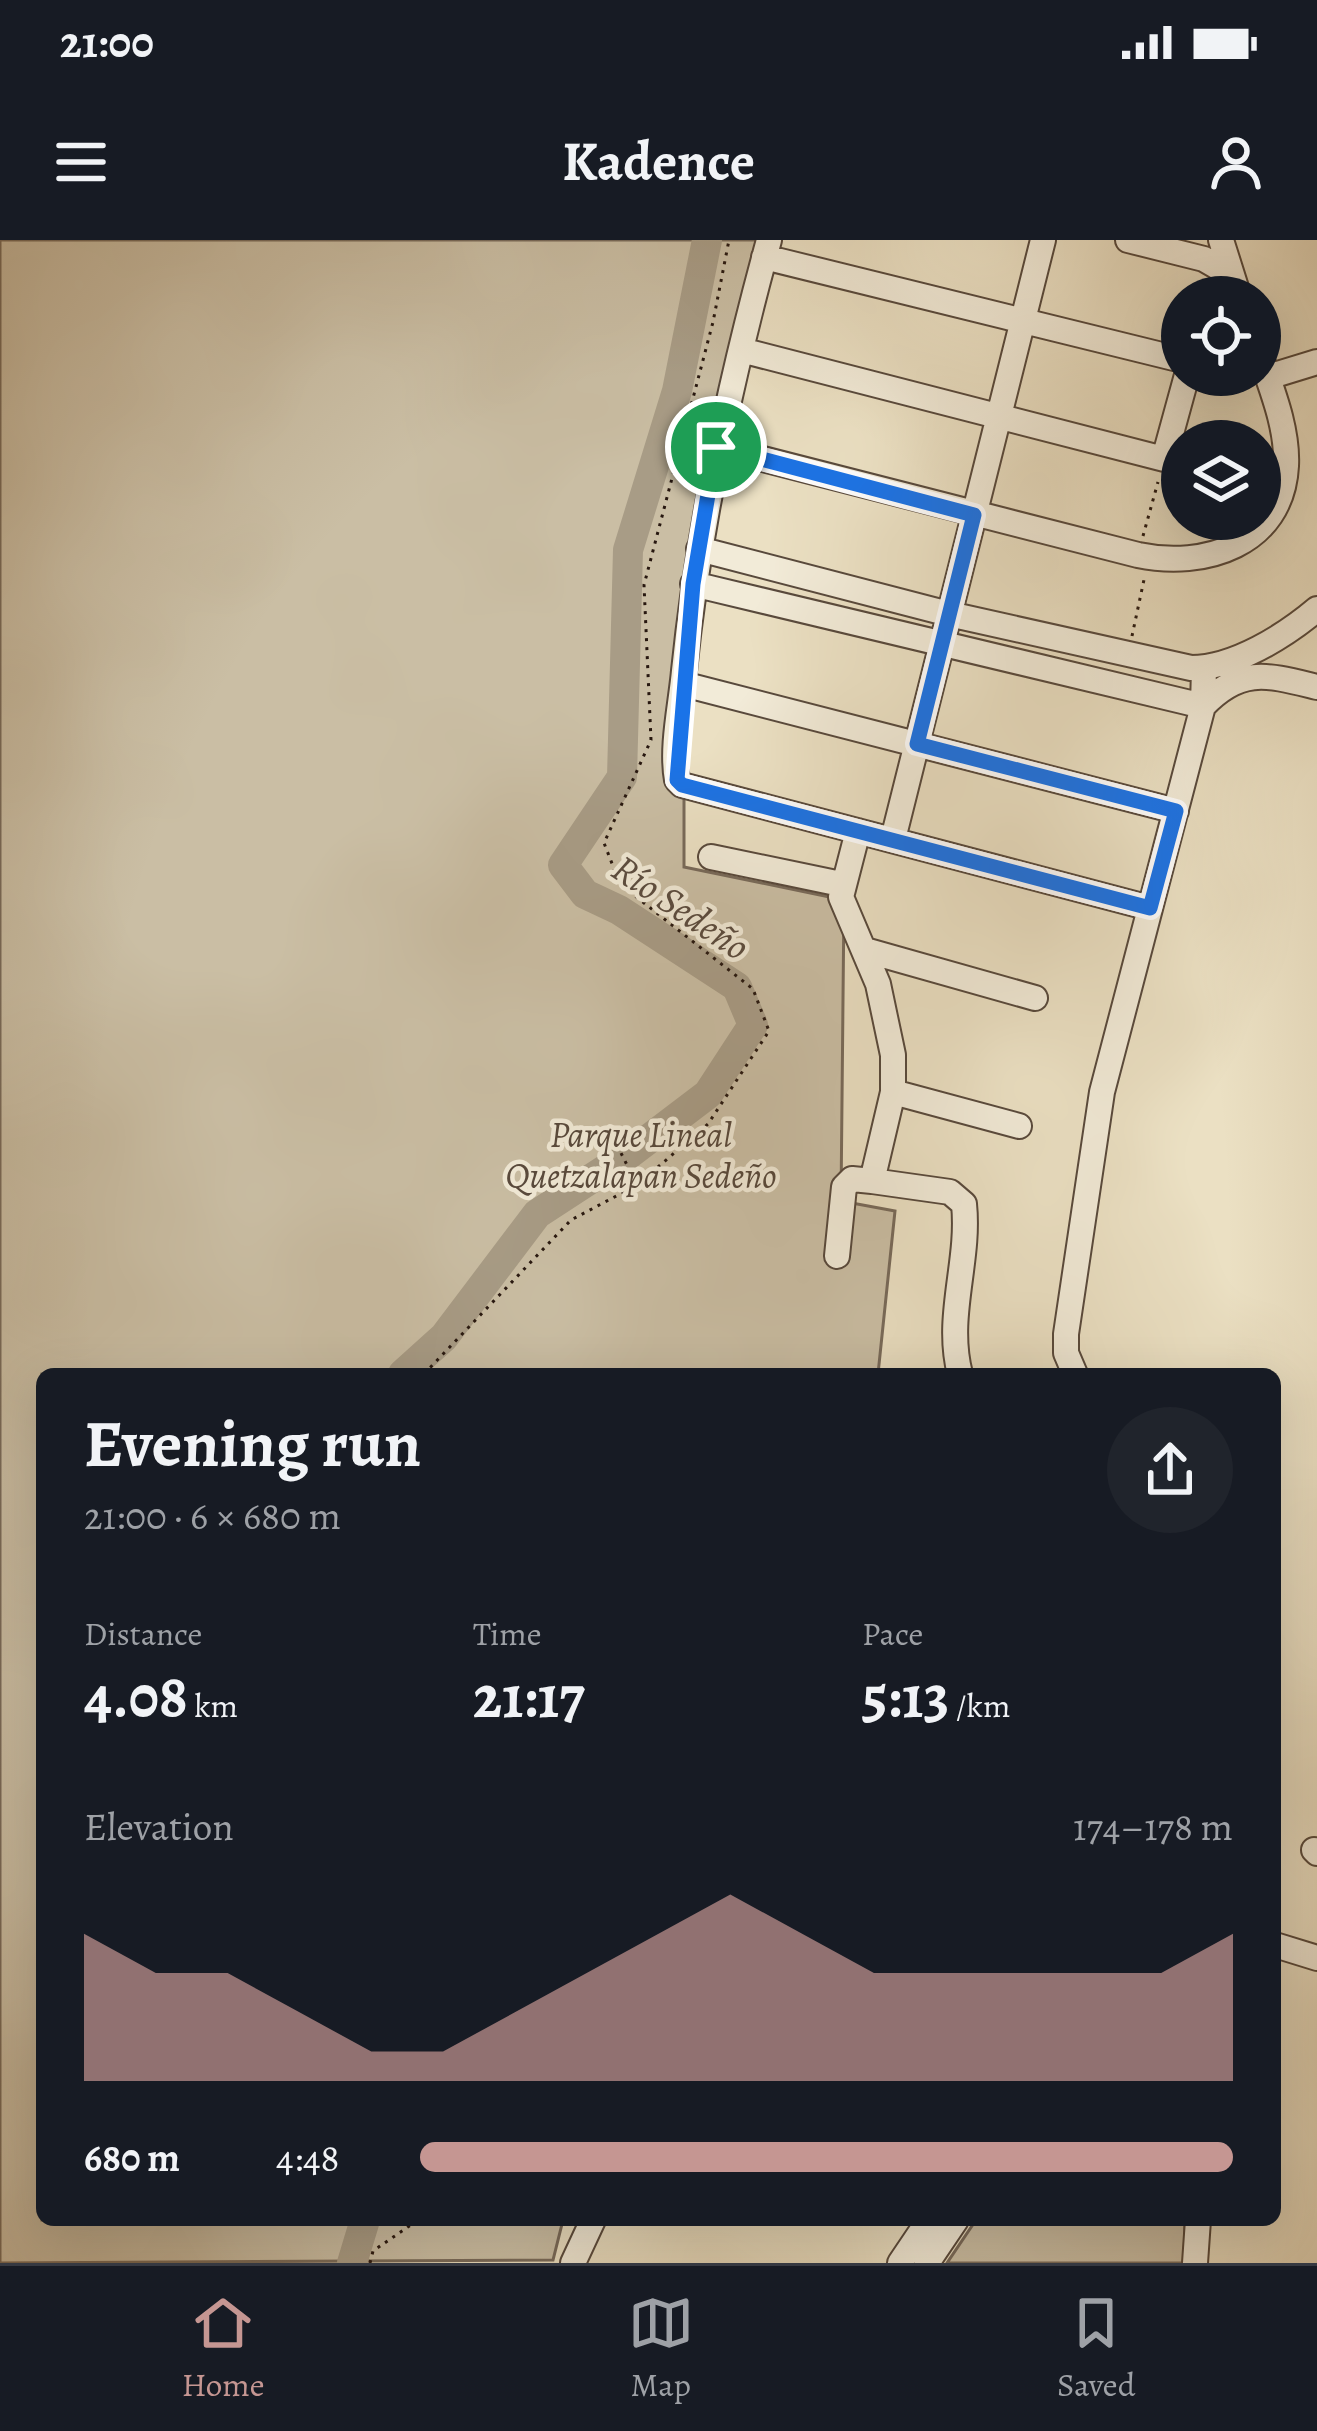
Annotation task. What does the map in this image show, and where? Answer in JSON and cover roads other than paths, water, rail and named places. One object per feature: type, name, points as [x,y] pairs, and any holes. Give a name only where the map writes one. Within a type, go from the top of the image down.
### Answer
[{"type":"street","points":[[893,839],[1043,240]]},
{"type":"street","points":[[1221,240],[1231,276]]},
{"type":"street","points":[[1148,242],[1204,259],[1224,276]]},
{"type":"street","points":[[1150,908],[677,780],[693,584],[716,447],[766,248],[1023,322],[1161,355]]},
{"type":"street","points":[[741,350],[1164,459],[1181,396]]},
{"type":"street","points":[[1281,365],[1317,362]]},
{"type":"street","points":[[716,447],[1143,556],[1199,560],[1248,538],[1268,516],[1286,470],[1286,441],[1273,396]]},
{"type":"street","points":[[699,549],[950,614],[1204,668],[1264,644],[1317,609]]},
{"type":"street","points":[[693,584],[1203,706]]},
{"type":"street","points":[[1264,644],[1279,678]]},
{"type":"street","points":[[1072,1368],[1066,1334],[1091,1151],[1116,1031],[1203,706],[1204,668]]},
{"type":"street","points":[[1203,706],[1219,689],[1254,676],[1317,687]]},
{"type":"street","points":[[683,684],[1176,811]]},
{"type":"street","points":[[858,832],[841,884],[844,908],[878,984],[890,1033],[893,1092],[872,1181]]},
{"type":"street","points":[[711,857],[841,884]]},
{"type":"street","points":[[865,950],[1035,998]]},
{"type":"street","points":[[893,1092],[1019,1126]]},
{"type":"street","points":[[837,1256],[844,1187],[852,1179],[950,1192],[964,1204],[966,1228],[954,1312],[959,1368]]},
{"type":"street","points":[[1281,1947],[1317,1958]]},
{"type":"street","points":[[573,2263],[590,2226]]},
{"type":"street","points":[[900,2263],[925,2226]]},
{"type":"street","points":[[927,2263],[952,2226]]},
{"type":"street","points":[[1195,2263],[1198,2226]]},
{"type":"waterway","name":"Río Sedeño","points":[[410,1368],[444,1337],[537,1214],[629,1154],[708,1094],[753,1025],[737,987],[619,910],[585,894],[563,865],[622,777],[628,550],[677,391],[707,240]]},
{"type":"waterway","name":"Río Sedeño","points":[[352,2263],[363,2226]]},
{"type":"park label","name":"Parque Lineal Quetzalapan Sedeño","points":[[641,1154]]}]
